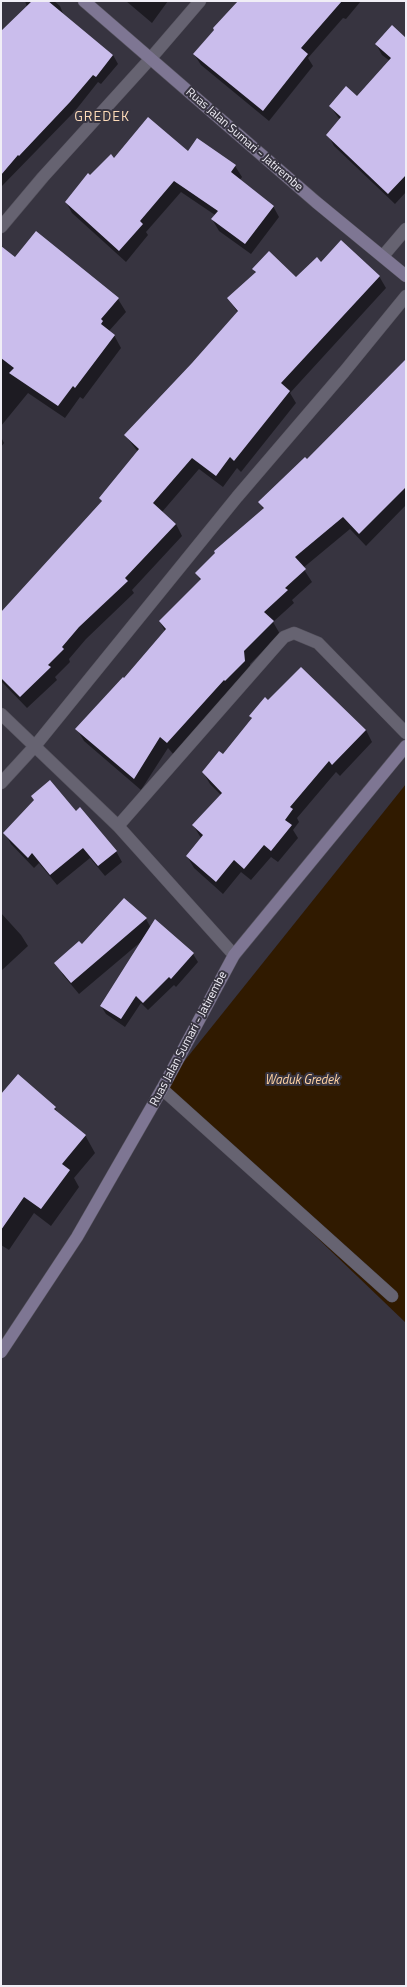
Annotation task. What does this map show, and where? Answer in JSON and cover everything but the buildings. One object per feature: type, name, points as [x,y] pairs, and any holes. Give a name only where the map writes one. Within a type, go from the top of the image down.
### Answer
[{"type":"main road","name":"Ruas Jalan Sumari - Jatirembe","points":[[84,1],[316,202],[406,276]]},
{"type":"main road","name":"Ruas Jalan Sumari - Jatirembe","points":[[1,1352],[77,1237],[162,1090],[234,955],[406,746]]},
{"type":"street","points":[[1,227],[43,177],[151,58],[200,1]]},
{"type":"street","points":[[383,256],[406,229]]},
{"type":"street","points":[[1,783],[35,746],[237,497],[344,372],[406,296]]},
{"type":"street","points":[[118,826],[284,637],[294,633],[318,643],[406,733]]},
{"type":"street","points":[[1,714],[118,826],[234,955]]},
{"type":"street","points":[[162,1090],[392,1296]]},
{"type":"water","name":"Waduk Gredek","points":[[406,784],[406,1323],[162,1089]]},
{"type":"district","name":"GREDEK","points":[[102,118]]}]
